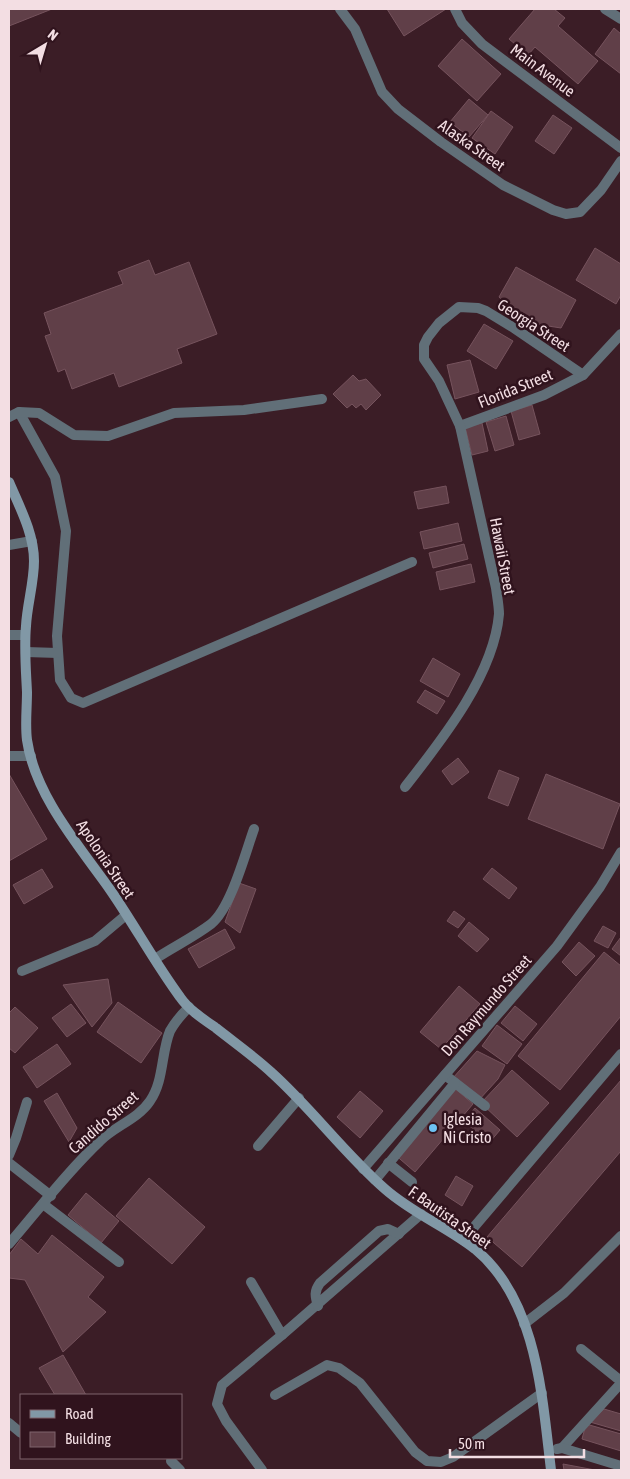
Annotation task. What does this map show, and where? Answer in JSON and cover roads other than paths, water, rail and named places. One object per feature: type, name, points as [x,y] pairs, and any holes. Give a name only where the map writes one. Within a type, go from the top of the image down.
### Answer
[{"type":"main road","name":"Apolonia Street","points":[[9,482],[27,523],[32,541],[34,562],[25,635],[27,738],[30,756],[42,786],[74,840],[181,999],[271,1072],[299,1098],[363,1169]]},
{"type":"main road","name":"F. Bautista Street","points":[[363,1169],[389,1193],[463,1240],[493,1267],[507,1286],[524,1324],[535,1356],[542,1393],[551,1470]]},
{"type":"street","name":"Alaska Street","points":[[340,9],[355,29],[382,92],[398,109],[441,142],[503,185],[553,210],[566,214],[580,212],[601,190],[621,161]]},
{"type":"street","name":"Main Avenue","points":[[455,9],[462,23],[482,44],[621,148]]},
{"type":"street","points":[[605,9],[621,20]]},
{"type":"street","name":"Georgia Street","points":[[460,426],[439,381],[424,359],[423,351],[428,337],[439,323],[459,307],[473,307],[486,311],[583,375]]},
{"type":"street","name":"Florida Street","points":[[460,426],[544,395],[583,375],[621,334]]},
{"type":"street","points":[[9,417],[19,412],[39,413],[74,435],[108,436],[174,413],[244,410],[322,399]]},
{"type":"street","points":[[19,412],[54,476],[66,531],[57,636],[60,680],[71,698],[83,703],[412,562]]},
{"type":"street","name":"Hawaii Street","points":[[406,787],[444,737],[484,670],[499,614],[496,588],[460,426]]},
{"type":"street","points":[[9,545],[32,541]]},
{"type":"street","points":[[9,635],[25,635]]},
{"type":"street","points":[[26,652],[58,653]]},
{"type":"street","points":[[9,756],[30,756]]},
{"type":"street","points":[[155,959],[212,923],[224,908],[254,829]]},
{"type":"street","name":"Don Raymundo Street","points":[[363,1169],[557,946],[600,887],[621,852]]},
{"type":"street","points":[[22,971],[95,941],[126,915]]},
{"type":"street","name":"Candido Street","points":[[9,1244],[83,1157],[106,1134],[140,1112],[151,1100],[169,1033],[189,1007]]},
{"type":"street","points":[[463,1240],[621,1054]]},
{"type":"street","points":[[446,1075],[485,1106]]},
{"type":"street","points":[[374,1180],[455,1083]]},
{"type":"street","points":[[258,1146],[299,1098]]},
{"type":"street","points":[[9,1155],[28,1102]]},
{"type":"street","points":[[9,1163],[51,1196]]},
{"type":"street","points":[[388,1163],[412,1182]]},
{"type":"street","points":[[43,1204],[119,1262]]},
{"type":"street","points":[[262,1470],[226,1420],[217,1404],[222,1385],[318,1306],[421,1214]]},
{"type":"street","points":[[318,1306],[315,1296],[316,1289],[320,1283],[379,1231],[388,1229],[399,1234]]},
{"type":"street","points":[[524,1324],[564,1293],[621,1236]]},
{"type":"street","points":[[251,1282],[282,1335]]},
{"type":"street","points":[[549,1452],[562,1448],[621,1381],[581,1349]]},
{"type":"street","points":[[274,1395],[327,1365],[339,1368],[360,1383],[415,1452],[427,1461],[441,1462],[453,1457],[542,1393]]},
{"type":"street","points":[[9,1423],[20,1431]]},
{"type":"street","points":[[562,1448],[621,1466]]},
{"type":"street","points":[[171,1461],[180,1470]]},
{"type":"place","name":"Iglesia Ni Cristo","points":[[433,1128]]}]
